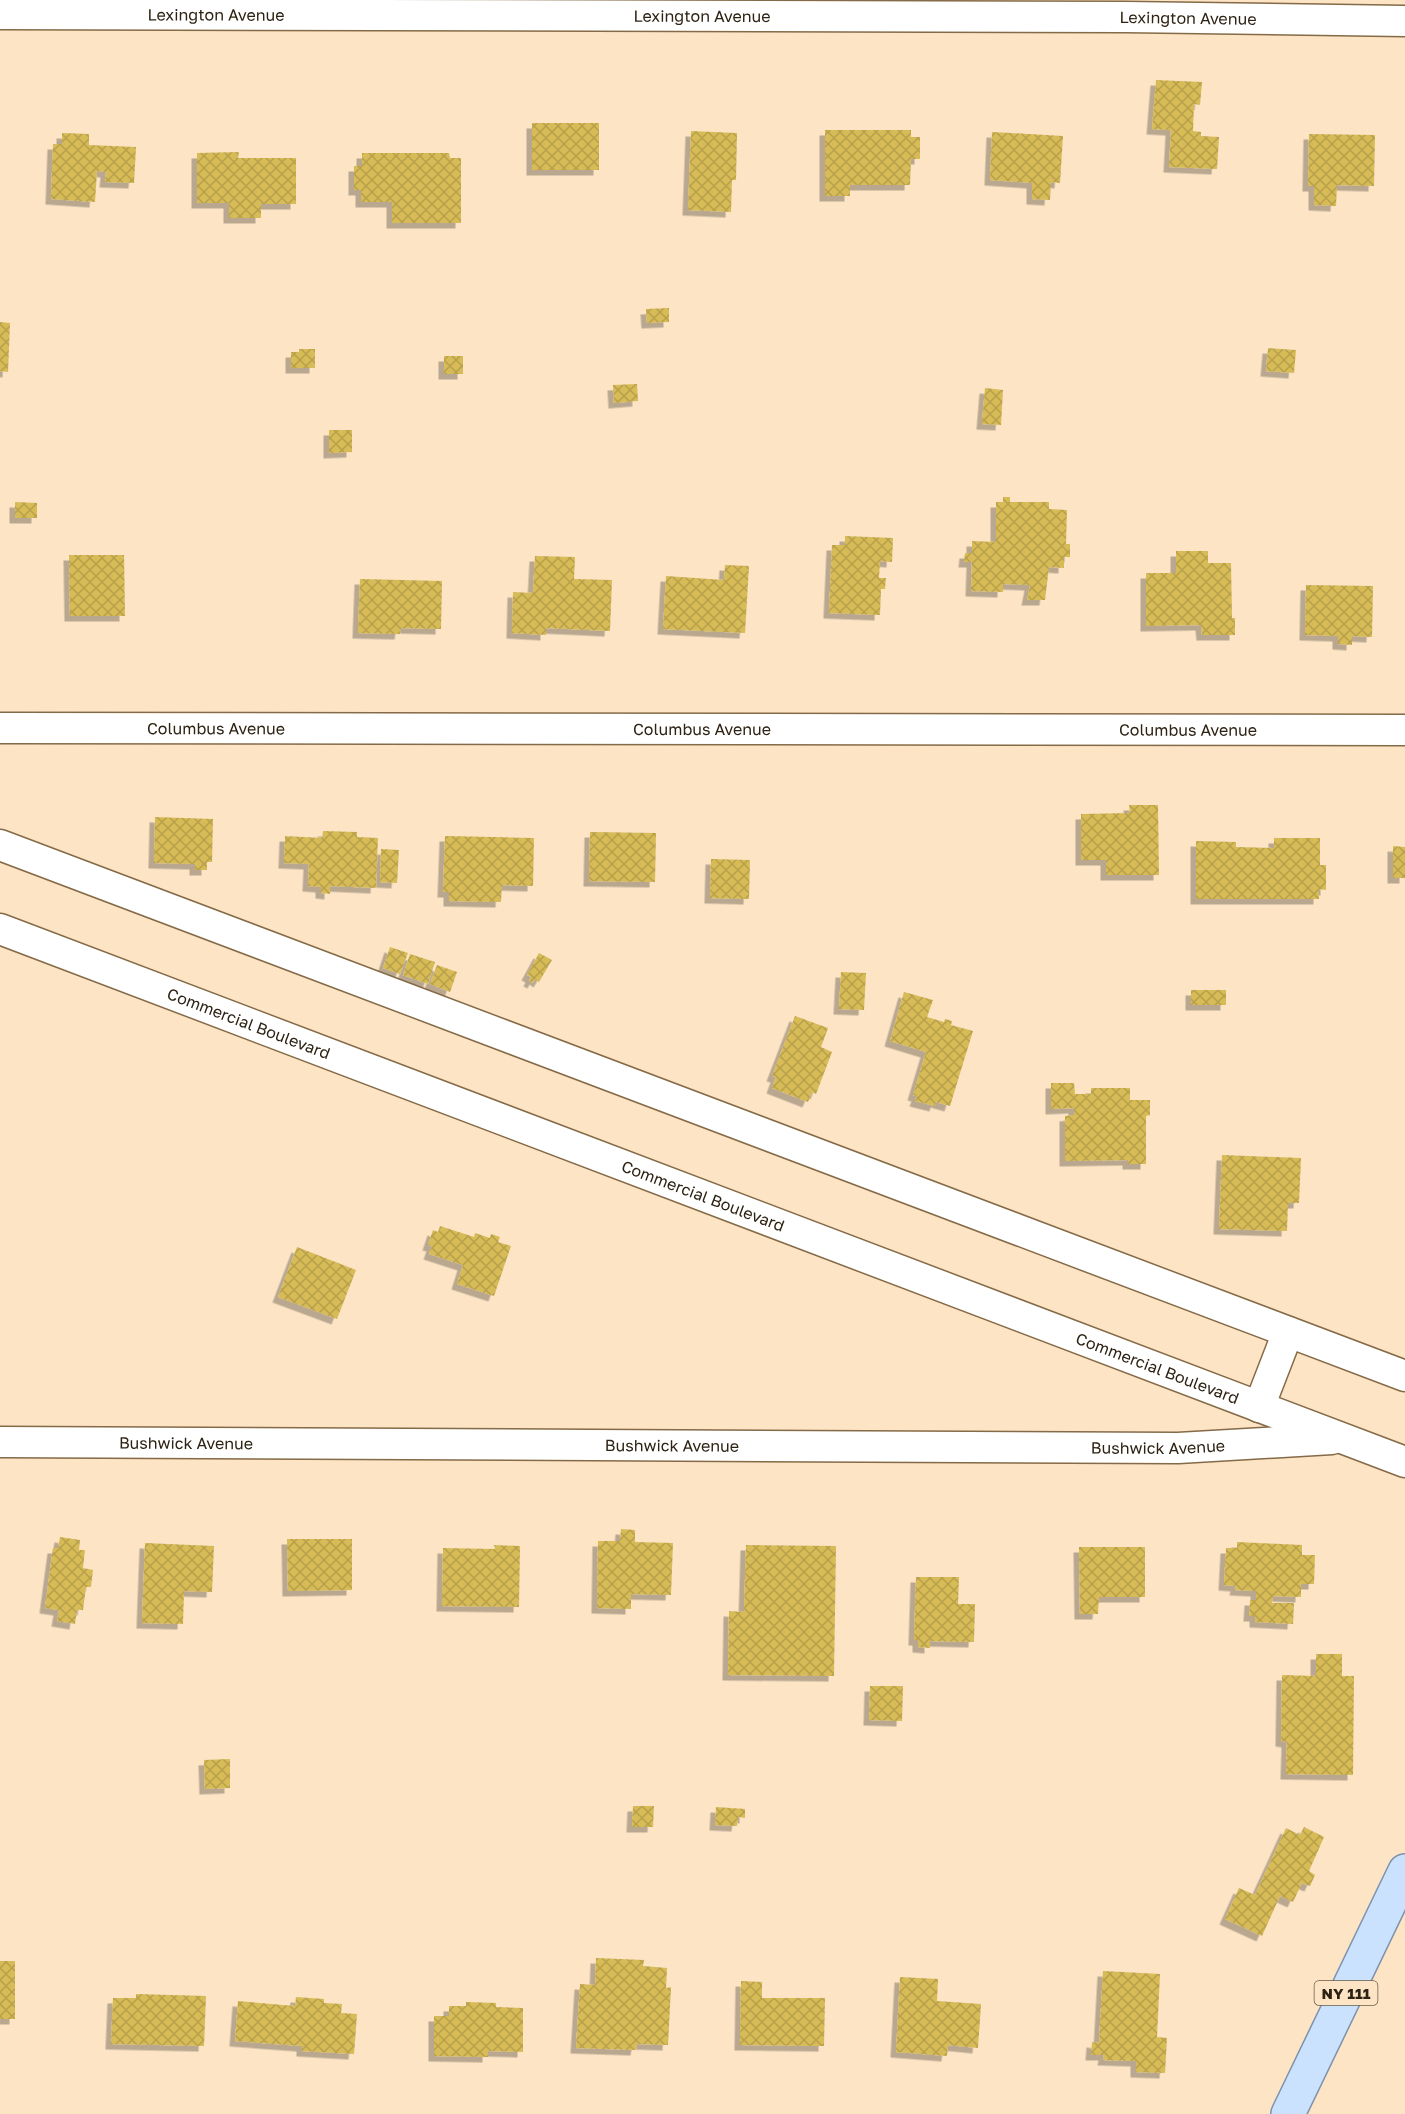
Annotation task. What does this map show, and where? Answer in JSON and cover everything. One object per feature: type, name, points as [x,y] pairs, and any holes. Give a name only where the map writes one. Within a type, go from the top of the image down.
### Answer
[{"type":"main road","name":"NY 111","points":[[1288,2114],[1405,1871]]},
{"type":"street","name":"Lexington Avenue","points":[[0,14],[1113,17],[1405,21]]},
{"type":"street","name":"Columbus Avenue","points":[[0,728],[1405,730]]},
{"type":"street","points":[[0,845],[1405,1376]]},
{"type":"street","name":"Commercial Boulevard","points":[[0,929],[1405,1462]]},
{"type":"street","points":[[1259,1407],[1288,1332]]},
{"type":"street","name":"Bushwick Avenue","points":[[0,1442],[1178,1448],[1344,1439]]},
{"type":"building","points":[[1156,80],[1202,82],[1200,105],[1194,104],[1193,131],[1201,132],[1201,136],[1219,137],[1217,169],[1169,167],[1171,130],[1152,129]]},
{"type":"building","points":[[532,123],[599,123],[599,170],[532,170]]},
{"type":"building","points":[[825,130],[911,130],[911,137],[920,137],[920,159],[911,159],[910,185],[850,185],[850,196],[825,196]]},
{"type":"building","points":[[691,131],[737,133],[736,180],[732,180],[731,212],[688,210]]},
{"type":"building","points":[[992,132],[1063,136],[1060,183],[1051,182],[1050,200],[1032,199],[1032,183],[990,180]]},
{"type":"building","points":[[62,133],[89,134],[89,145],[136,147],[134,183],[105,182],[106,172],[97,171],[95,202],[51,199],[53,144],[62,144]]},
{"type":"building","points":[[1309,134],[1375,135],[1374,186],[1337,185],[1336,206],[1314,205],[1314,186],[1308,186]]},
{"type":"building","points":[[239,152],[238,158],[296,158],[296,204],[261,204],[261,218],[229,218],[229,203],[197,203],[197,153]]},
{"type":"building","points":[[362,153],[449,153],[450,158],[461,158],[461,223],[392,223],[392,202],[361,202],[361,190],[354,190],[354,166],[362,166]]},
{"type":"building","points":[[669,308],[669,322],[647,323],[646,309]]},
{"type":"building","points":[[0,322],[10,323],[8,372],[0,371]]},
{"type":"building","points":[[1268,348],[1296,350],[1294,373],[1266,371]]},
{"type":"building","points":[[299,349],[315,349],[315,368],[291,368],[291,352],[299,352]]},
{"type":"building","points":[[444,356],[463,356],[463,374],[444,374]]},
{"type":"building","points":[[637,384],[638,401],[614,403],[613,385]]},
{"type":"building","points":[[985,388],[1003,390],[1001,425],[982,424]]},
{"type":"building","points":[[329,430],[352,430],[352,452],[329,453]]},
{"type":"building","points":[[1003,497],[1010,497],[1010,502],[1049,502],[1049,509],[1067,510],[1066,544],[1070,544],[1070,557],[1064,557],[1064,568],[1049,567],[1045,600],[1027,600],[1030,585],[1003,584],[1003,592],[971,591],[972,562],[964,562],[965,553],[972,553],[972,541],[996,542],[996,502],[1003,502]]},
{"type":"building","points":[[15,502],[37,503],[37,518],[15,518]]},
{"type":"building","points":[[845,536],[893,538],[892,562],[880,561],[879,578],[886,578],[885,589],[881,589],[880,615],[829,613],[832,545],[845,545]]},
{"type":"building","points":[[1176,551],[1208,551],[1208,563],[1231,563],[1232,618],[1235,618],[1235,635],[1202,635],[1201,625],[1146,626],[1146,573],[1176,573]]},
{"type":"building","points":[[69,555],[124,555],[125,616],[70,616]]},
{"type":"building","points":[[535,556],[575,557],[574,579],[612,580],[610,631],[546,628],[546,635],[512,633],[513,592],[533,593]]},
{"type":"building","points":[[725,565],[749,566],[745,633],[663,629],[666,576],[724,580]]},
{"type":"building","points":[[360,579],[442,581],[441,629],[401,628],[400,634],[358,633]]},
{"type":"building","points":[[1306,585],[1373,586],[1372,637],[1352,636],[1352,645],[1338,644],[1338,636],[1305,635]]},
{"type":"building","points":[[1129,805],[1158,805],[1159,875],[1106,875],[1106,860],[1081,860],[1081,814],[1130,813]]},
{"type":"building","points":[[155,817],[213,819],[212,862],[207,862],[207,870],[195,870],[195,864],[154,863]]},
{"type":"building","points":[[323,831],[357,832],[357,837],[378,838],[376,888],[330,886],[330,894],[321,893],[321,887],[308,886],[309,864],[284,863],[285,836],[322,838]]},
{"type":"building","points":[[590,832],[656,833],[655,882],[589,881]]},
{"type":"building","points":[[445,836],[534,838],[533,886],[502,885],[501,902],[449,901],[449,892],[443,892]]},
{"type":"building","points":[[1274,838],[1320,838],[1320,865],[1326,865],[1326,890],[1319,889],[1319,899],[1196,899],[1196,841],[1236,842],[1236,847],[1274,848]]},
{"type":"building","points":[[1393,846],[1405,847],[1405,878],[1393,878]]},
{"type":"building","points":[[381,849],[399,850],[397,883],[380,882]]},
{"type":"building","points":[[711,859],[750,860],[749,899],[710,898]]},
{"type":"building","points":[[390,947],[408,953],[400,974],[383,968]]},
{"type":"building","points":[[539,953],[552,960],[539,982],[535,979],[533,983],[529,981],[531,977],[527,975]]},
{"type":"building","points":[[410,954],[435,962],[428,984],[403,975]]},
{"type":"building","points":[[437,965],[457,972],[450,992],[430,984]]},
{"type":"building","points":[[841,972],[866,973],[864,1010],[839,1009]]},
{"type":"building","points":[[1191,990],[1226,990],[1226,1005],[1191,1005]]},
{"type":"building","points":[[904,992],[933,1000],[927,1017],[944,1022],[945,1019],[952,1021],[951,1025],[973,1031],[950,1106],[936,1102],[935,1106],[915,1101],[917,1096],[913,1095],[926,1052],[890,1041]]},
{"type":"building","points":[[795,1016],[828,1028],[821,1047],[832,1052],[816,1094],[812,1092],[808,1102],[772,1088],[776,1077],[772,1076]]},
{"type":"building","points":[[1051,1083],[1074,1083],[1075,1094],[1091,1094],[1091,1088],[1130,1088],[1130,1100],[1150,1100],[1150,1115],[1146,1116],[1146,1164],[1128,1164],[1128,1160],[1065,1161],[1065,1116],[1074,1115],[1074,1108],[1051,1109]]},
{"type":"building","points":[[1222,1155],[1301,1158],[1299,1203],[1288,1203],[1287,1231],[1219,1229]]},
{"type":"building","points":[[440,1226],[474,1237],[475,1233],[490,1238],[491,1234],[500,1237],[498,1242],[511,1246],[494,1296],[457,1284],[463,1265],[429,1254],[432,1246],[428,1245],[433,1230],[438,1232]]},
{"type":"building","points":[[297,1247],[356,1270],[337,1319],[278,1297]]},
{"type":"building","points":[[621,1529],[635,1530],[635,1542],[673,1543],[671,1595],[631,1594],[631,1609],[597,1608],[598,1541],[620,1541]]},
{"type":"building","points":[[60,1537],[80,1540],[79,1550],[85,1550],[83,1568],[93,1570],[91,1587],[86,1587],[83,1610],[77,1610],[75,1624],[57,1621],[59,1610],[45,1608],[53,1548],[58,1548]]},
{"type":"building","points":[[287,1539],[352,1539],[352,1590],[288,1591]]},
{"type":"building","points":[[1237,1542],[1302,1545],[1302,1555],[1315,1555],[1314,1584],[1301,1584],[1301,1597],[1273,1596],[1272,1603],[1294,1603],[1293,1624],[1255,1622],[1255,1616],[1249,1616],[1250,1600],[1256,1600],[1256,1591],[1235,1590],[1236,1586],[1224,1585],[1226,1548],[1237,1548]]},
{"type":"building","points":[[145,1543],[214,1546],[212,1592],[184,1591],[183,1624],[142,1623]]},
{"type":"building","points":[[494,1545],[520,1546],[519,1607],[442,1606],[443,1548],[495,1549]]},
{"type":"building","points":[[746,1545],[836,1546],[834,1676],[728,1675],[729,1611],[744,1612]]},
{"type":"building","points":[[1079,1547],[1145,1547],[1145,1597],[1099,1597],[1098,1614],[1080,1614]]},
{"type":"building","points":[[916,1577],[959,1577],[958,1604],[975,1604],[974,1642],[930,1641],[930,1648],[918,1647],[918,1640],[914,1640]]},
{"type":"building","points":[[1316,1654],[1342,1654],[1342,1676],[1354,1676],[1353,1775],[1286,1774],[1287,1742],[1281,1741],[1282,1675],[1316,1676]]},
{"type":"building","points":[[870,1686],[903,1686],[902,1721],[869,1720]]},
{"type":"building","points":[[230,1759],[230,1788],[205,1789],[204,1760]]},
{"type":"building","points":[[633,1806],[654,1806],[653,1827],[632,1827]]},
{"type":"building","points":[[716,1807],[745,1809],[745,1818],[738,1817],[737,1826],[715,1825]]},
{"type":"building","points":[[1304,1827],[1324,1837],[1309,1871],[1315,1875],[1310,1886],[1302,1883],[1293,1902],[1280,1896],[1262,1936],[1225,1919],[1239,1888],[1255,1895],[1286,1828],[1300,1835]]},
{"type":"building","points":[[596,1958],[644,1960],[643,1966],[667,1968],[666,1988],[671,1987],[668,2045],[637,2044],[636,2050],[576,2048],[580,1984],[595,1985]]},
{"type":"building","points":[[0,1961],[15,1961],[15,2019],[0,2019]]},
{"type":"building","points":[[1103,1971],[1160,1974],[1157,2037],[1167,2038],[1165,2073],[1136,2072],[1136,2061],[1103,2060],[1104,2055],[1091,2055],[1092,2042],[1099,2043]]},
{"type":"building","points":[[900,1977],[938,1979],[937,2001],[981,2004],[978,2048],[948,2045],[947,2056],[896,2052]]},
{"type":"building","points":[[741,1981],[762,1982],[762,1998],[825,1998],[824,2046],[740,2045]]},
{"type":"building","points":[[136,1994],[206,1996],[204,2046],[111,2044],[113,1998],[136,1998]]},
{"type":"building","points":[[296,1997],[324,1999],[324,2003],[342,2004],[341,2013],[357,2014],[354,2054],[302,2051],[302,2046],[235,2041],[238,2001],[295,2006]]},
{"type":"building","points":[[466,2002],[496,2003],[496,2007],[523,2008],[523,2052],[488,2051],[488,2057],[434,2056],[434,2016],[449,2016],[449,2006],[466,2006]]}]
